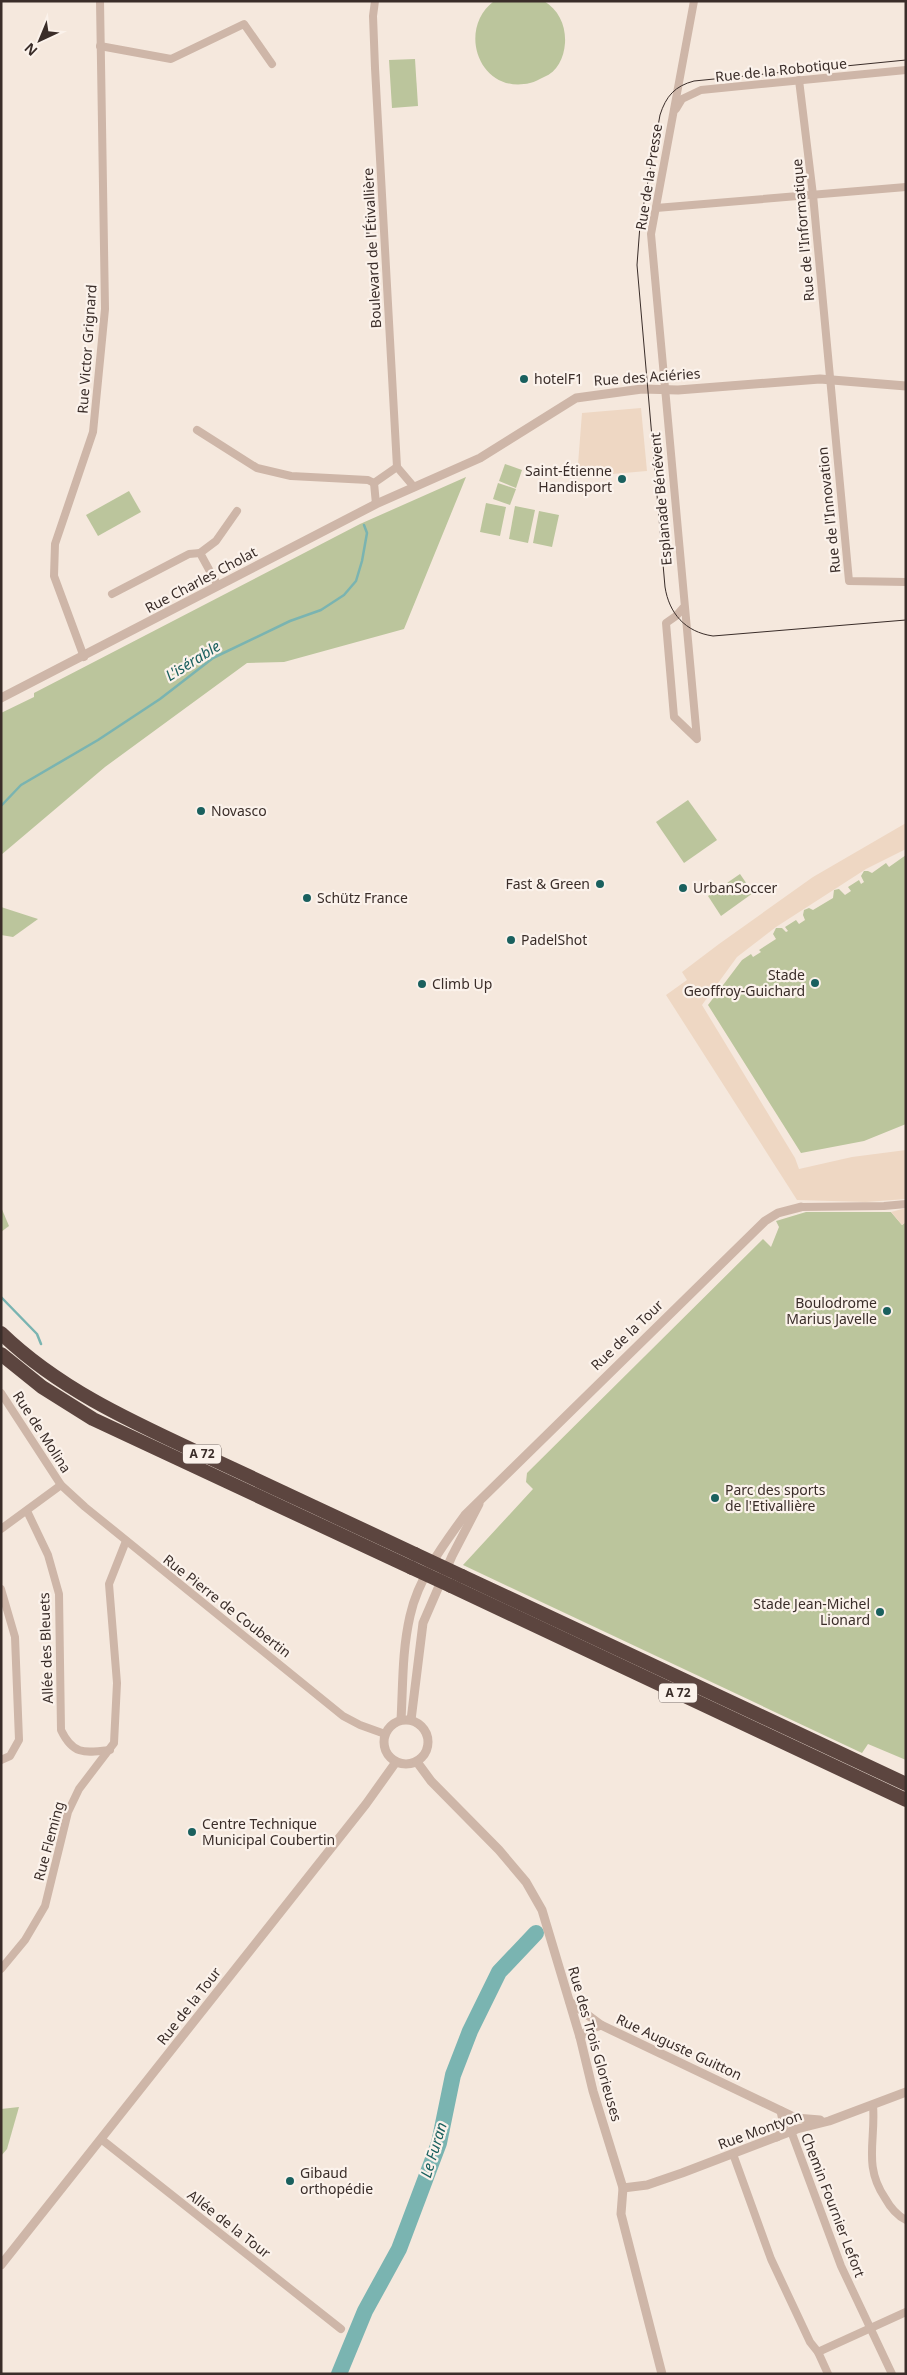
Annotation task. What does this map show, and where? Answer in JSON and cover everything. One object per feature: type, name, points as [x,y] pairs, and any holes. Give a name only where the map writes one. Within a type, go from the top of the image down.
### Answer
[{"type":"highway","name":"A 72","points":[[1,1333],[20,1351],[75,1391],[141,1426],[906,1784]]},
{"type":"highway","name":"A 72","points":[[1,1354],[42,1387],[93,1419],[906,1800]]},
{"type":"street","name":"Rue Victor Grignard","points":[[84,657],[54,576],[55,544],[93,432],[105,309],[100,1]]},
{"type":"street","name":"Boulevard de l'Étivallière","points":[[375,1],[373,16],[375,68],[397,467]]},
{"type":"street","name":"Rue de la Presse","points":[[664,389],[652,245],[652,223],[694,1]]},
{"type":"street","points":[[100,46],[171,59],[244,24],[272,64]]},
{"type":"street","name":"Rue de la Robotique","points":[[671,118],[682,99],[701,90],[906,70]]},
{"type":"street","name":"Rue de l'Informatique","points":[[799,80],[813,195],[829,379]]},
{"type":"street","points":[[656,208],[906,187]]},
{"type":"street","name":"Rue des Aciéries","points":[[414,487],[480,458],[576,398],[664,389],[829,379],[906,386]]},
{"type":"street","name":"Rue de l'Innovation","points":[[829,379],[848,581],[906,582]]},
{"type":"street","name":"Esplanade Bénévent","points":[[664,389],[697,739],[674,717],[666,623],[684,607]]},
{"type":"street","points":[[197,430],[257,468],[291,476],[368,480],[374,482]]},
{"type":"street","points":[[374,482],[397,467],[414,487]]},
{"type":"street","points":[[374,482],[376,504]]},
{"type":"street","name":"Rue Charles Cholat","points":[[1,698],[84,657],[376,504],[414,487]]},
{"type":"street","points":[[112,594],[189,554],[200,553],[216,541],[237,512]]},
{"type":"street","points":[[200,553],[218,586]]},
{"type":"street","points":[[801,1207],[876,1207],[906,1204]]},
{"type":"street","name":"Rue de la Tour","points":[[406,1720],[404,1648],[410,1614],[418,1593],[446,1540],[473,1505],[765,1221],[778,1212],[801,1207]]},
{"type":"street","name":"Rue de Molina","points":[[1,1393],[61,1485]]},
{"type":"street","points":[[1,1529],[61,1485]]},
{"type":"street","name":"Rue Pierre de Coubertin","points":[[61,1485],[126,1541],[343,1716],[360,1725],[385,1734]]},
{"type":"street","name":"Rue de la Tour","points":[[406,1720],[423,1624],[452,1556],[482,1497]]},
{"type":"street","name":"Allée des Bleuets","points":[[27,1510],[48,1556],[59,1594],[61,1730],[67,1742],[75,1750],[93,1752],[110,1750]]},
{"type":"street","name":"Rue Fleming","points":[[1,1969],[25,1940],[45,1906],[68,1812],[88,1776],[114,1743],[117,1683],[109,1584],[126,1541]]},
{"type":"street","points":[[1,1588],[15,1637],[19,1740],[10,1756],[1,1760]]},
{"type":"street","points":[[406,1720],[420,1724],[428,1735],[428,1748],[417,1762],[410,1764],[396,1762],[387,1753],[384,1740],[385,1734],[394,1723],[406,1720]]},
{"type":"street","name":"Rue de la Tour","points":[[1,2265],[372,1797],[396,1762]]},
{"type":"street","name":"Rue des Trois Glorieuses","points":[[417,1762],[431,1782],[493,1844],[526,1882],[542,1910],[580,2037],[593,2091],[623,2188],[621,2214],[662,2374]]},
{"type":"street","name":"Rue Auguste Guitton","points":[[570,2002],[601,2025],[796,2118],[829,2121]]},
{"type":"street","points":[[580,2037],[590,2029],[601,2025]]},
{"type":"street","name":"Rue Montyon","points":[[623,2188],[647,2185],[777,2138],[791,2131],[829,2121],[906,2092]]},
{"type":"street","points":[[873,2105],[874,2121],[870,2161],[873,2175],[894,2212],[906,2220]]},
{"type":"street","points":[[777,2138],[784,2125],[781,2111]]},
{"type":"street","name":"Chemin Fournier Lefort","points":[[791,2131],[841,2266],[892,2374]]},
{"type":"street","name":"Allée de la Tour","points":[[101,2139],[341,2328]]},
{"type":"street","points":[[733,2154],[771,2259],[810,2342],[818,2352],[828,2374]]},
{"type":"street","points":[[818,2352],[906,2312]]},
{"type":"green space","points":[[494,1],[544,1],[554,9],[563,25],[565,43],[561,59],[553,72],[532,83],[513,84],[498,79],[487,70],[479,57],[476,43],[477,28],[483,13]]},
{"type":"green space","points":[[415,59],[418,106],[392,108],[389,60]]},
{"type":"green space","points":[[505,464],[522,470],[516,488],[499,481]]},
{"type":"green space","points":[[466,477],[404,629],[284,662],[247,663],[105,767],[1,855],[1,713],[34,697],[34,693],[360,524]]},
{"type":"green space","points":[[498,483],[516,489],[510,505],[493,499]]},
{"type":"green space","points":[[129,491],[141,512],[98,536],[86,515]]},
{"type":"green space","points":[[486,503],[506,507],[500,536],[480,532]]},
{"type":"green space","points":[[515,506],[535,510],[528,543],[509,539]]},
{"type":"green space","points":[[539,511],[559,515],[552,547],[533,543]]},
{"type":"green space","points":[[688,800],[717,840],[684,863],[656,822]]},
{"type":"green space","name":"Stade Geoffroy-Guichard","points":[[906,855],[906,1124],[864,1141],[801,1153],[708,1005],[742,960],[751,954],[753,957],[761,952],[759,950],[776,939],[773,934],[776,928],[788,931],[785,927],[796,920],[799,924],[805,920],[804,910],[809,908],[813,910],[833,898],[834,890],[839,889],[845,895],[851,891],[848,887],[859,880],[861,884],[864,882],[861,876],[864,871],[872,873],[886,863],[889,867]]},
{"type":"green space","points":[[740,874],[753,893],[721,916],[708,896]]},
{"type":"green space","points":[[1,907],[38,919],[13,937],[1,935]]},
{"type":"green space","points":[[1,1207],[9,1226],[1,1232]]},
{"type":"green space","name":"Parc des sports de l'Etivallière","points":[[806,1212],[891,1212],[902,1225],[906,1222],[906,1760],[868,1744],[862,1753],[463,1565],[533,1489],[526,1482],[527,1473],[763,1239],[771,1247],[779,1227],[776,1221]]},
{"type":"green space","points":[[19,2107],[7,2149],[1,2156],[1,2109]]},
{"type":"shaded area","points":[[641,408],[647,471],[577,477],[582,413]]},
{"type":"shaded area","points":[[906,823],[906,849],[866,869],[776,927],[737,957],[702,1005],[795,1158],[799,1169],[852,1157],[906,1150],[906,1199],[866,1202],[797,1200],[666,995],[687,980],[682,972],[719,944],[813,877]]},
{"type":"shaded area","points":[[906,1208],[906,1222],[902,1225],[891,1212]]},
{"type":"waterway","name":"L'isérable","points":[[1,806],[21,785],[98,740],[160,699],[213,658],[290,621],[321,610],[344,595],[356,581],[362,561],[367,533],[364,525]]},
{"type":"waterway","name":"L'isérable","points":[[1,1297],[37,1334],[41,1344]]},
{"type":"waterway","name":"Le Furan","points":[[339,2374],[365,2311],[399,2249],[439,2143],[453,2075],[470,2031],[499,1972],[536,1933]]},
{"type":"tram line","points":[[906,60],[694,81],[676,89],[668,97],[660,115],[640,225],[637,265],[665,587],[670,605],[680,620],[694,630],[713,636],[906,620]]},
{"type":"place","name":"hotelF1","points":[[524,379]]},
{"type":"place","name":"Saint-Étienne Handisport","points":[[622,479]]},
{"type":"place","name":"Novasco","points":[[201,811]]},
{"type":"place","name":"Fast & Green","points":[[600,884]]},
{"type":"place","name":"UrbanSoccer","points":[[683,888]]},
{"type":"place","name":"Schütz France","points":[[307,898]]},
{"type":"place","name":"PadelShot","points":[[511,940]]},
{"type":"place","name":"Stade Geoffroy-Guichard","points":[[815,983]]},
{"type":"place","name":"Climb Up","points":[[422,984]]},
{"type":"place","name":"Boulodrome Marius Javelle","points":[[887,1311]]},
{"type":"place","name":"Parc des sports de l'Etivallière","points":[[715,1498]]},
{"type":"place","name":"Stade Jean-Michel Lionard","points":[[880,1612]]},
{"type":"place","name":"Centre Technique Municipal Coubertin","points":[[192,1832]]},
{"type":"place","name":"Gibaud orthopédie","points":[[290,2181]]}]
